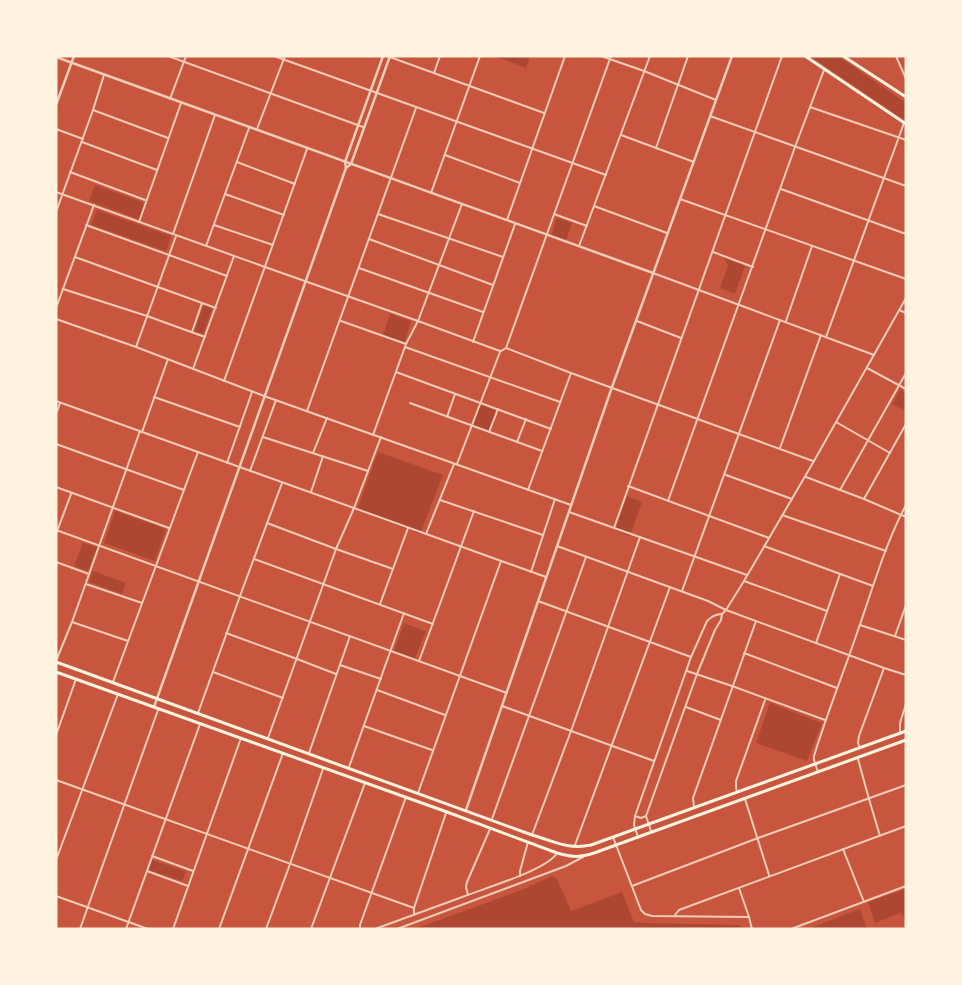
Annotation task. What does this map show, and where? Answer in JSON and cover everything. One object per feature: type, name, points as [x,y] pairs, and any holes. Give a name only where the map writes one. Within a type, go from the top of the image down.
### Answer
[{"type":"main road","points":[[805,56],[905,123]]},
{"type":"main road","points":[[843,56],[905,96]]},
{"type":"main road","points":[[56,662],[492,820],[575,847],[591,845],[906,731]]},
{"type":"main road","points":[[56,672],[528,842],[577,857],[586,856],[651,833],[906,740]]},
{"type":"street","points":[[56,105],[74,56]]},
{"type":"street","points":[[168,56],[364,128]]},
{"type":"street","points":[[170,99],[186,56]]},
{"type":"street","points":[[274,56],[606,176]]},
{"type":"street","points":[[257,130],[285,56]]},
{"type":"street","points":[[398,60],[399,56]]},
{"type":"street","points":[[434,73],[440,56]]},
{"type":"street","points":[[431,193],[480,56]]},
{"type":"street","points":[[507,220],[566,56]]},
{"type":"street","points":[[601,56],[716,100]]},
{"type":"street","points":[[580,246],[650,56]]},
{"type":"street","points":[[656,148],[688,56]]},
{"type":"street","points":[[463,818],[612,387],[732,56]]},
{"type":"street","points":[[614,528],[782,56]]},
{"type":"street","points":[[896,56],[906,79]]},
{"type":"street","points":[[56,57],[699,289],[874,355]]},
{"type":"street","points":[[388,57],[545,113]]},
{"type":"street","points":[[346,168],[345,162],[358,125],[388,57]]},
{"type":"street","points":[[154,707],[346,168],[350,164],[377,94],[388,57]]},
{"type":"street","points":[[426,534],[472,426],[500,351],[506,348],[610,58]]},
{"type":"street","points":[[668,501],[824,70]]},
{"type":"street","points":[[56,212],[104,75]]},
{"type":"street","points":[[139,222],[181,103]]},
{"type":"street","points":[[810,107],[906,140]]},
{"type":"street","points":[[307,411],[416,108]]},
{"type":"street","points":[[93,110],[168,138]]},
{"type":"street","points":[[173,234],[215,115]]},
{"type":"street","points":[[710,116],[906,186]]},
{"type":"street","points":[[826,337],[905,123]]},
{"type":"street","points":[[206,246],[249,128]]},
{"type":"street","points":[[56,129],[157,170]]},
{"type":"street","points":[[620,135],[694,162]]},
{"type":"street","points":[[224,381],[307,149]]},
{"type":"street","points":[[444,155],[520,183]]},
{"type":"street","points":[[237,162],[295,184]]},
{"type":"street","points":[[70,172],[146,200]]},
{"type":"street","points":[[781,189],[906,234]]},
{"type":"street","points":[[56,192],[500,351]]},
{"type":"street","points":[[225,194],[284,214]]},
{"type":"street","points":[[680,199],[906,279]]},
{"type":"street","points":[[373,435],[462,204]]},
{"type":"street","points":[[56,308],[94,205]]},
{"type":"street","points":[[594,206],[668,233]]},
{"type":"street","points":[[378,214],[503,257]]},
{"type":"street","points":[[554,214],[587,226]]},
{"type":"street","points":[[473,342],[516,223]]},
{"type":"street","points":[[86,225],[227,276]]},
{"type":"street","points":[[214,225],[273,245]]},
{"type":"street","points":[[136,347],[176,235]]},
{"type":"street","points":[[369,239],[493,285]]},
{"type":"street","points":[[786,322],[812,246]]},
{"type":"street","points":[[712,252],[753,267]]},
{"type":"street","points":[[193,369],[234,256]]},
{"type":"street","points":[[75,258],[216,308]]},
{"type":"street","points":[[359,268],[483,312]]},
{"type":"street","points":[[63,288],[205,337]]},
{"type":"street","points":[[651,833],[646,816],[697,674],[722,614],[744,581],[805,477],[906,298]]},
{"type":"street","points":[[192,332],[202,303]]},
{"type":"street","points":[[899,310],[906,313]]},
{"type":"street","points":[[56,319],[136,347],[264,396],[571,505]]},
{"type":"street","points":[[340,320],[490,378],[560,402]]},
{"type":"street","points":[[636,320],[682,338]]},
{"type":"street","points":[[682,592],[780,320]]},
{"type":"street","points":[[780,448],[821,335]]},
{"type":"street","points":[[506,348],[814,461]]},
{"type":"street","points":[[56,662],[168,359]]},
{"type":"street","points":[[867,368],[906,389]]},
{"type":"street","points":[[396,372],[551,429]]},
{"type":"street","points":[[528,490],[571,373]]},
{"type":"street","points":[[840,490],[906,373]]},
{"type":"street","points":[[227,463],[252,391]]},
{"type":"street","points":[[447,417],[455,394]]},
{"type":"street","points":[[154,397],[240,427]]},
{"type":"street","points":[[250,471],[276,400]]},
{"type":"street","points":[[56,401],[546,577]]},
{"type":"street","points":[[56,414],[60,403]]},
{"type":"street","points":[[410,403],[542,451]]},
{"type":"street","points":[[489,432],[498,409]]},
{"type":"street","points":[[313,453],[327,418]]},
{"type":"street","points":[[517,442],[526,420]]},
{"type":"street","points":[[836,422],[890,454]]},
{"type":"street","points":[[864,499],[906,424]]},
{"type":"street","points":[[263,437],[368,471]]},
{"type":"street","points":[[268,738],[336,550],[381,437]]},
{"type":"street","points":[[56,444],[184,490]]},
{"type":"street","points":[[113,682],[198,452]]},
{"type":"street","points":[[310,493],[322,456]]},
{"type":"street","points":[[725,474],[792,499]]},
{"type":"street","points":[[805,477],[906,517]]},
{"type":"street","points":[[198,713],[282,482]]},
{"type":"street","points":[[628,486],[769,538]]},
{"type":"street","points":[[56,487],[170,528]]},
{"type":"street","points":[[56,534],[71,493]]},
{"type":"street","points":[[531,572],[555,499]]},
{"type":"street","points":[[440,500],[542,535]]},
{"type":"street","points":[[818,772],[814,756],[825,720],[886,551],[906,505]]},
{"type":"street","points":[[419,661],[474,511]]},
{"type":"street","points":[[569,512],[747,575]]},
{"type":"street","points":[[782,515],[886,551]]},
{"type":"street","points":[[267,522],[336,550],[394,569]]},
{"type":"street","points":[[380,604],[408,528]]},
{"type":"street","points":[[57,530],[507,693]]},
{"type":"street","points":[[532,834],[640,537]]},
{"type":"street","points":[[557,546],[906,675]]},
{"type":"street","points":[[764,546],[873,586]]},
{"type":"street","points":[[492,820],[586,557]]},
{"type":"street","points":[[254,559],[433,624]]},
{"type":"street","points":[[418,793],[501,561]]},
{"type":"street","points":[[56,562],[89,574]]},
{"type":"street","points":[[816,643],[840,574]]},
{"type":"street","points":[[744,581],[826,611]]},
{"type":"street","points":[[86,584],[142,603]]},
{"type":"street","points":[[575,847],[670,587]]},
{"type":"street","points":[[538,601],[691,657]]},
{"type":"street","points":[[895,636],[906,605]]},
{"type":"street","points":[[349,768],[404,613]]},
{"type":"street","points":[[638,837],[634,825],[635,816],[691,657],[707,622],[716,614],[722,614]]},
{"type":"street","points":[[694,808],[693,798],[756,621]]},
{"type":"street","points":[[72,622],[128,641]]},
{"type":"street","points":[[860,625],[906,640]]},
{"type":"street","points":[[226,633],[337,675]]},
{"type":"street","points":[[309,753],[350,636]]},
{"type":"street","points":[[744,653],[837,688]]},
{"type":"street","points":[[340,664],[381,679]]},
{"type":"street","points":[[860,748],[858,743],[859,736],[884,668]]},
{"type":"street","points":[[687,671],[825,720]]},
{"type":"street","points":[[212,672],[282,698]]},
{"type":"street","points":[[56,735],[76,679]]},
{"type":"street","points":[[377,690],[446,715]]},
{"type":"street","points":[[56,860],[118,694]]},
{"type":"street","points":[[737,792],[736,781],[765,699]]},
{"type":"street","points":[[900,733],[900,723],[906,704]]},
{"type":"street","points":[[502,706],[654,761]]},
{"type":"street","points":[[686,707],[720,720]]},
{"type":"street","points":[[80,929],[159,709]]},
{"type":"street","points":[[126,929],[200,723]]},
{"type":"street","points":[[364,726],[433,750]]},
{"type":"street","points":[[173,929],[241,738]]},
{"type":"street","points":[[219,929],[283,753]]},
{"type":"street","points":[[858,758],[880,836]]},
{"type":"street","points":[[266,929],[323,767]]},
{"type":"street","points":[[56,780],[414,908]]},
{"type":"street","points":[[311,929],[365,782]]},
{"type":"street","points":[[632,886],[906,785]]},
{"type":"street","points":[[360,929],[371,892],[406,797]]},
{"type":"street","points":[[745,799],[770,876]]},
{"type":"street","points":[[414,915],[414,908],[446,812]]},
{"type":"street","points":[[635,816],[640,818],[646,816]]},
{"type":"street","points":[[674,915],[679,910],[906,826]]},
{"type":"street","points":[[468,895],[467,882],[490,828]]},
{"type":"street","points":[[613,837],[641,910],[645,914],[652,916],[749,917]]},
{"type":"street","points":[[520,876],[528,842]]},
{"type":"street","points":[[843,849],[864,902]]},
{"type":"street","points":[[375,929],[520,876],[554,858],[557,852]]},
{"type":"street","points":[[152,856],[194,871]]},
{"type":"street","points":[[396,929],[566,866],[586,856]]},
{"type":"street","points":[[146,871],[188,886]]},
{"type":"street","points":[[791,929],[906,886]]},
{"type":"street","points":[[739,888],[752,929]]},
{"type":"street","points":[[56,896],[148,929]]},
{"type":"shaded area","points":[[494,56],[530,56],[526,68]]},
{"type":"shaded area","points":[[810,56],[838,56],[906,103],[906,121]]},
{"type":"shaded area","points":[[95,185],[142,202],[144,205],[139,219],[89,201]]},
{"type":"shaded area","points":[[97,210],[171,236],[166,251],[91,225]]},
{"type":"shaded area","points":[[557,218],[572,223],[566,240],[551,236]]},
{"type":"shaded area","points":[[724,258],[745,266],[735,294],[720,288],[728,266]]},
{"type":"shaded area","points":[[204,305],[212,309],[203,334],[194,331]]},
{"type":"shaded area","points":[[390,314],[411,321],[405,342],[383,335]]},
{"type":"shaded area","points":[[900,390],[906,393],[906,411],[892,404]]},
{"type":"shaded area","points":[[481,404],[496,410],[489,431],[473,425]]},
{"type":"shaded area","points":[[378,452],[443,475],[420,534],[357,510]]},
{"type":"shaded area","points":[[627,496],[642,502],[630,536],[615,530]]},
{"type":"shaded area","points":[[115,511],[166,529],[155,561],[104,543]]},
{"type":"shaded area","points":[[83,543],[97,547],[88,571],[74,566]]},
{"type":"shaded area","points":[[93,571],[126,583],[122,594],[89,582]]},
{"type":"shaded area","points":[[404,623],[426,631],[415,658],[394,651]]},
{"type":"shaded area","points":[[770,703],[822,723],[807,761],[756,743]]},
{"type":"shaded area","points":[[152,860],[186,871],[182,881],[149,870]]},
{"type":"shaded area","points":[[552,876],[557,879],[571,911],[622,892],[634,922],[740,925],[741,929],[415,929],[524,889]]},
{"type":"shaded area","points":[[906,889],[906,918],[900,913],[875,923],[868,902]]},
{"type":"shaded area","points":[[860,909],[867,929],[808,929]]}]
